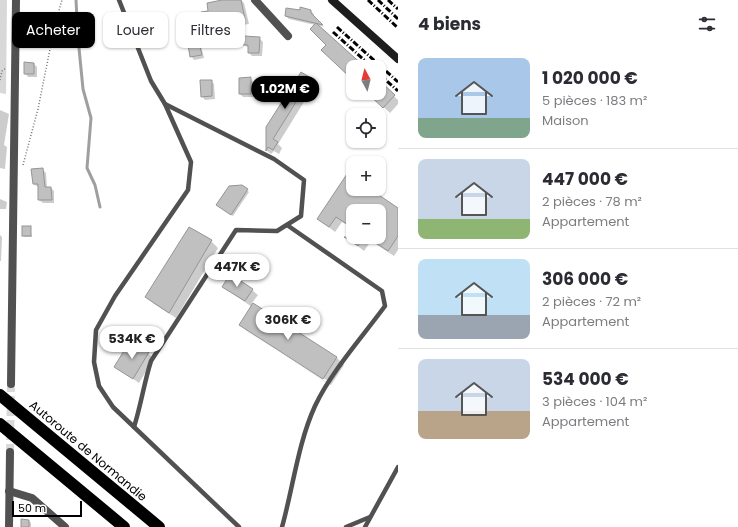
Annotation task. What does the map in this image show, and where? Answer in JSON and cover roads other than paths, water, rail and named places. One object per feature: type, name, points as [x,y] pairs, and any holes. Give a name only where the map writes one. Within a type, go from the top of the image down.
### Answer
[{"type":"highway","name":"Autoroute de Normandie","points":[[0,395],[158,527]]},
{"type":"highway","points":[[0,424],[124,527]]},
{"type":"main road","points":[[332,0],[398,59]]},
{"type":"street","points":[[11,384],[16,0]]},
{"type":"street","points":[[255,0],[288,36]]},
{"type":"street","points":[[9,527],[10,452]]},
{"type":"street","points":[[10,491],[32,498],[65,527]]},
{"type":"lane","points":[[119,0],[151,81],[165,104],[191,162],[188,190],[115,296],[96,330],[94,362],[99,386],[113,406],[239,527]]},
{"type":"lane","points":[[134,427],[142,403],[146,376],[151,362],[236,230],[277,231],[301,216],[304,180],[274,158],[165,104]]},
{"type":"lane","points":[[282,527],[305,434],[315,406],[331,380],[385,306],[382,291],[287,225]]},
{"type":"lane","points":[[365,527],[398,467]]},
{"type":"lane","points":[[346,527],[370,517]]},
{"type":"waterway","points":[[76,0],[83,89],[91,118],[87,168],[95,185],[100,207]]},
{"type":"tunnel","points":[[10,452],[11,384]]},
{"type":"railway","points":[[368,0],[398,28]]},
{"type":"railway","points":[[378,0],[398,19]]},
{"type":"railway","points":[[388,0],[398,9]]},
{"type":"railway","points":[[337,27],[398,82]]},
{"type":"railway","points":[[333,32],[364,60]]},
{"type":"railway","points":[[386,80],[398,91]]}]
